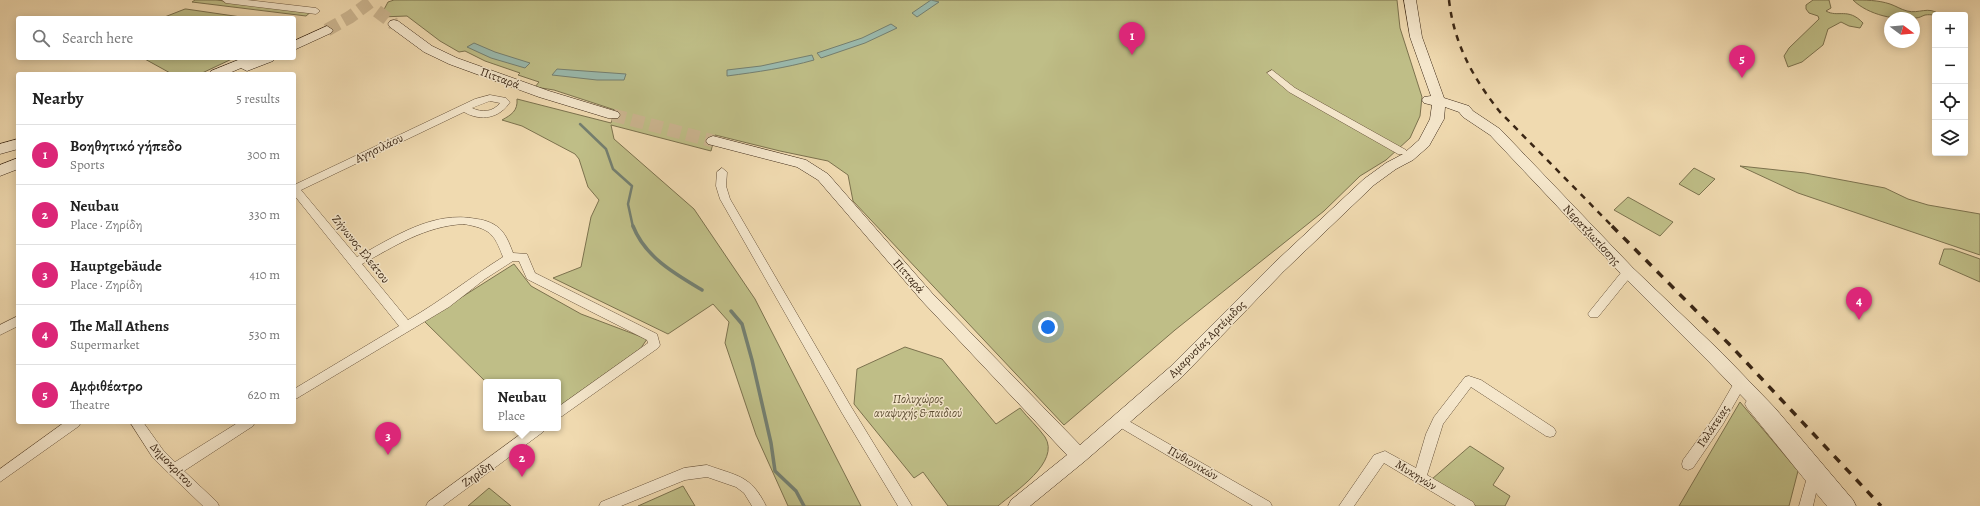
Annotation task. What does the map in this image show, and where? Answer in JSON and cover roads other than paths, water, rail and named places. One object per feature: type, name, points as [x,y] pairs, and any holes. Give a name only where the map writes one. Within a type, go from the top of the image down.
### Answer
[{"type":"street","points":[[226,0],[316,11]]},
{"type":"street","points":[[1405,0],[1409,36],[1435,102]]},
{"type":"street","points":[[1410,0],[1416,37],[1438,115],[1432,129]]},
{"type":"street","name":"Πιτταρά","points":[[394,24],[428,49],[453,61],[544,94],[614,115]]},
{"type":"street","points":[[296,39],[325,28],[296,45]]},
{"type":"street","points":[[221,72],[249,60]]},
{"type":"street","points":[[236,72],[264,60]]},
{"type":"street","points":[[1272,73],[1292,90],[1402,152]]},
{"type":"street","name":"Νερατζιωτίσσης","points":[[1435,102],[1495,132],[1628,272],[1716,358],[1769,413],[1847,506]]},
{"type":"street","name":"Αμαρυσίας Αρτέμιδος","points":[[1391,166],[1423,127],[1435,102]]},
{"type":"street","name":"Αγησιλάου","points":[[296,188],[465,108]]},
{"type":"street","points":[[1432,129],[1443,120],[1461,114]]},
{"type":"street","name":"Αμαρυσίας Αρτέμιδος","points":[[1017,506],[1079,456],[1192,357],[1278,268],[1350,200],[1391,166],[1408,157],[1424,143],[1432,129]]},
{"type":"street","name":"Πιτταρά","points":[[713,141],[801,163],[823,177],[927,297],[1079,456]]},
{"type":"street","points":[[0,150],[16,145]]},
{"type":"street","points":[[0,164],[16,157]]},
{"type":"street","points":[[0,171],[16,164]]},
{"type":"street","points":[[722,172],[721,186],[725,199],[846,409],[905,506]]},
{"type":"street","name":"Ζήνωνος Ελεάτου","points":[[296,191],[407,326]]},
{"type":"street","points":[[355,262],[424,226],[440,221],[457,219],[472,220],[488,226],[499,234],[509,258]]},
{"type":"street","points":[[296,394],[445,304],[480,276],[509,258],[523,257],[531,276],[653,337],[654,345],[561,412]]},
{"type":"street","points":[[1594,314],[1628,272]]},
{"type":"street","points":[[0,330],[16,322]]},
{"type":"street","name":"Νερατζιωτίσσης","points":[[1716,358],[1835,506]]},
{"type":"street","points":[[1420,477],[1432,434],[1438,421],[1469,381],[1477,384],[1550,432]]},
{"type":"street","name":"Γαλάτειας","points":[[1688,464],[1719,420],[1738,387]]},
{"type":"street","name":"Πυθιονικών","points":[[1120,421],[1265,506]]},
{"type":"street","points":[[0,476],[72,424]]},
{"type":"street","name":"Δημοκρίτου","points":[[137,424],[158,454],[212,506]]},
{"type":"street","points":[[174,470],[246,424]]},
{"type":"street","name":"Ζηρίδη","points":[[433,506],[535,431]]},
{"type":"street","name":"Μυκηνών","points":[[1346,506],[1379,459],[1385,457],[1468,506]]},
{"type":"street","points":[[606,506],[684,474],[707,471],[742,483],[749,489],[760,506]]},
{"type":"street","points":[[1806,506],[1813,479]]},
{"type":"waterway","points":[[580,124],[606,149],[613,169],[632,186],[628,204],[633,227]]},
{"type":"waterway","points":[[633,226],[638,237],[653,256],[671,271],[702,290]]},
{"type":"waterway","points":[[731,311],[742,324],[752,360],[771,443],[775,471],[796,491],[804,506]]},
{"type":"tunnel","points":[[327,30],[350,17],[373,0]]},
{"type":"tunnel","points":[[377,11],[394,24]]},
{"type":"tunnel","points":[[613,115],[713,141]]},
{"type":"railway","points":[[1449,0],[1455,31],[1460,46],[1473,73],[1490,99],[1500,112],[1613,227]]},
{"type":"railway","points":[[1612,226],[1731,346],[1881,506]]},
{"type":"place","name":"Βοηθητικό γήπεδο","points":[[1132,55]]},
{"type":"place","name":"Αμφιθέατρο","points":[[1742,78]]},
{"type":"place","name":"The Mall Athens","points":[[1859,320]]},
{"type":"place","name":"Hauptgebäude","points":[[388,455]]},
{"type":"place","name":"Neubau","points":[[522,477]]},
{"type":"park label","name":"Πολυχώρος αναψυχής & παιδιού","points":[[918,406]]}]
